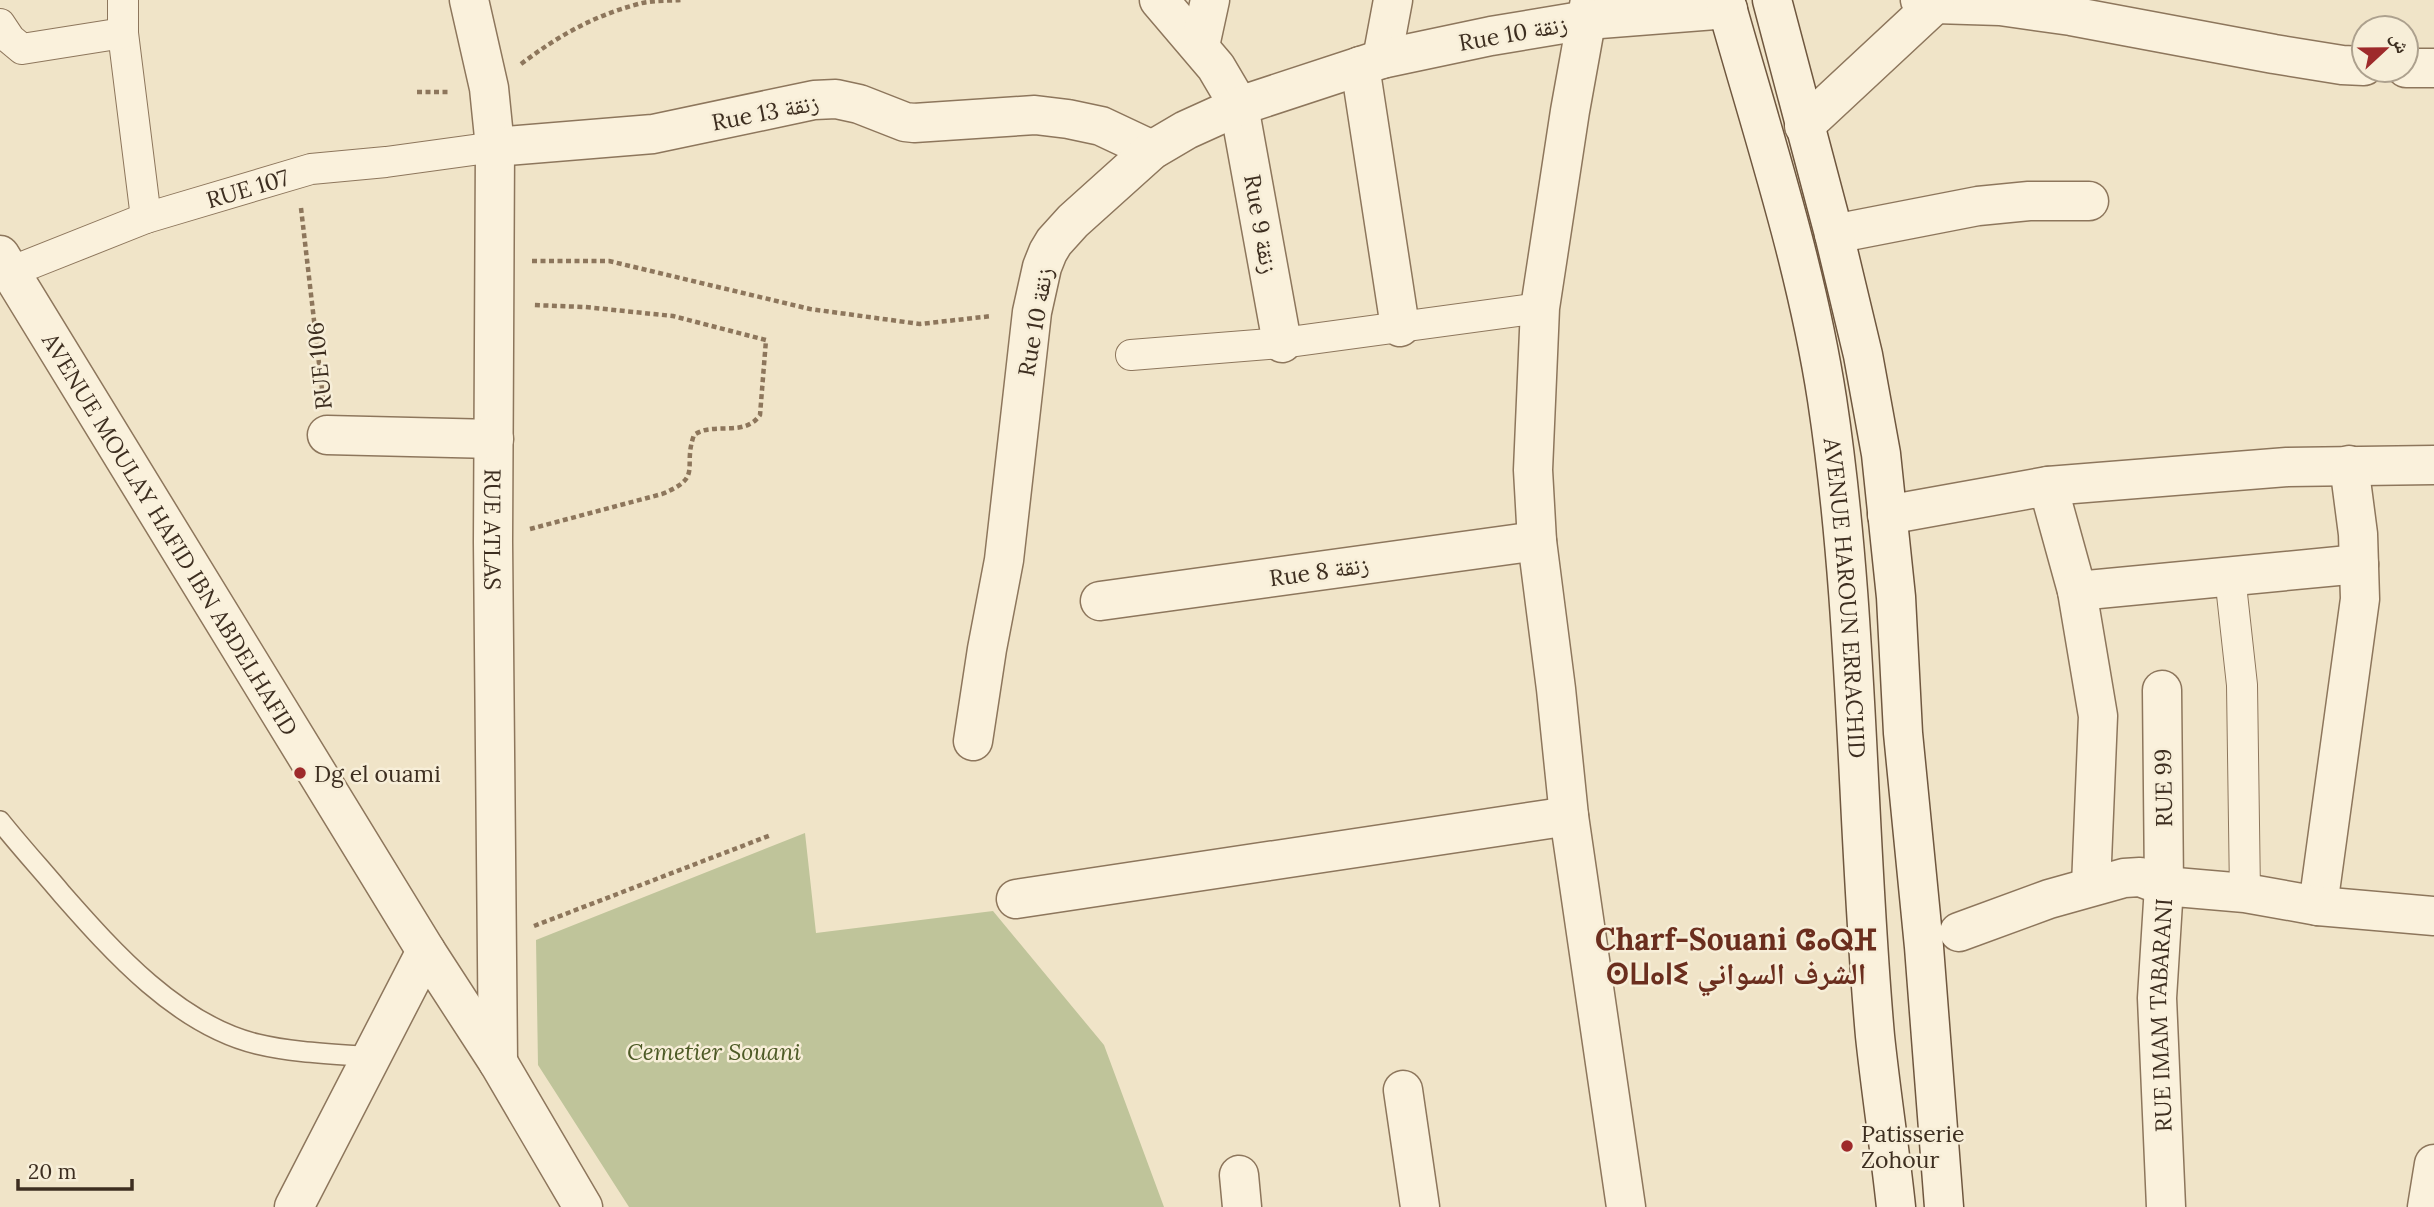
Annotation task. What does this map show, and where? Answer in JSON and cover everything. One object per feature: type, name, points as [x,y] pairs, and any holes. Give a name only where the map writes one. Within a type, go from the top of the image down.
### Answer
[{"type":"street","points":[[123,0],[122,33],[146,218]]},
{"type":"street","name":"RUE ATLAS","points":[[469,0],[489,88],[495,147],[492,542],[498,1062]]},
{"type":"street","points":[[1159,0],[1200,46],[1240,106]]},
{"type":"street","points":[[1200,46],[1210,0]]},
{"type":"street","points":[[1393,0],[1371,63],[1400,327]]},
{"type":"street","name":"AVENUE HAROUN ERRACHID","points":[[1772,0],[1834,234],[1863,355],[1881,454],[1896,597],[1903,733],[1924,947],[1944,1207]]},
{"type":"street","points":[[1804,126],[1927,2],[2001,3],[2274,54],[2350,65]]},
{"type":"street","name":"Rue 10 زنقة","points":[[973,741],[1004,560],[1031,312],[1042,267],[1054,242],[1115,181],[1152,149],[1186,130],[1240,106],[1371,63],[1492,36],[1589,10],[1727,4]]},
{"type":"street","name":"AVENUE HAROUN ERRACHID","points":[[1727,4],[1801,265],[1833,447],[1848,579],[1875,1036],[1896,1207]]},
{"type":"street","points":[[1589,10],[1570,111],[1540,307],[1533,470],[1537,541],[1569,816],[1626,1207]]},
{"type":"street","points":[[0,24],[10,39],[22,48],[122,33]]},
{"type":"street","name":"Rue 13 زنقة","points":[[495,147],[653,134],[814,100],[836,99],[859,104],[905,122],[1035,115],[1068,119],[1101,126],[1152,149]]},
{"type":"street","name":"Rue 9 زنقة","points":[[1240,106],[1282,342]]},
{"type":"street","name":"RUE 107","points":[[5,264],[146,218],[311,169],[495,147]]},
{"type":"street","points":[[1834,234],[1978,206],[2029,201],[2089,201]]},
{"type":"street","name":"AVENUE MOULAY HAFID IBN ABDELHAFID","points":[[5,264],[426,951],[498,1062],[583,1207]]},
{"type":"street","points":[[1131,355],[1282,342],[1540,307]]},
{"type":"street","name":"RUE 106","points":[[327,435],[494,439]]},
{"type":"street","points":[[2318,906],[2360,599],[2358,534],[2349,465]]},
{"type":"street","points":[[1887,515],[2048,486],[2287,467],[2434,466]]},
{"type":"street","points":[[2048,486],[2077,591],[2098,716],[2091,886]]},
{"type":"street","name":"Rue 8 زنقة","points":[[1100,601],[1537,541]]},
{"type":"street","points":[[2077,591],[2359,565]]},
{"type":"street","points":[[2230,576],[2242,685],[2245,893]]},
{"type":"street","name":"RUE 99","points":[[2161,690],[2164,886]]},
{"type":"street","points":[[1016,899],[1569,816]]},
{"type":"street","points":[[1959,932],[2091,886],[2133,877],[2164,886]]},
{"type":"street","name":"RUE IMAM TABARANI","points":[[2166,1207],[2157,998],[2164,886],[2245,893],[2318,906],[2434,916]]},
{"type":"street","points":[[294,1207],[426,951]]},
{"type":"street","points":[[1403,1090],[1420,1207]]},
{"type":"street","points":[[2427,1207],[2434,1164]]},
{"type":"lane","points":[[0,821],[30,860],[108,945],[144,981],[191,1014],[256,1044],[373,1057]]},
{"type":"path","points":[[417,92],[458,92],[489,88],[558,36],[574,28],[640,3],[682,0]]},
{"type":"path","name":"RUE 106","points":[[297,173],[327,435]]},
{"type":"path","points":[[529,261],[609,261],[810,309],[920,324],[1031,312]]},
{"type":"path","points":[[534,305],[673,316],[766,340],[760,415],[747,426],[701,429],[694,435],[690,473],[682,486],[662,494],[551,522]]},
{"type":"path","points":[[497,940],[771,835]]},
{"type":"green space","name":"Cemetier Souani","points":[[805,833],[816,933],[993,911],[1104,1045],[1164,1207],[629,1207],[538,1065],[536,940]]},
{"type":"place","name":"Dg el ouami","points":[[300,773]]},
{"type":"place","name":"Patisserie Zohour","points":[[1847,1146]]},
{"type":"district","name":"Charf-Souani ⵛⴰⵕⴼ ⵙⵡⴰⵏⵉ الشرف السواني","points":[[1736,956]]}]
